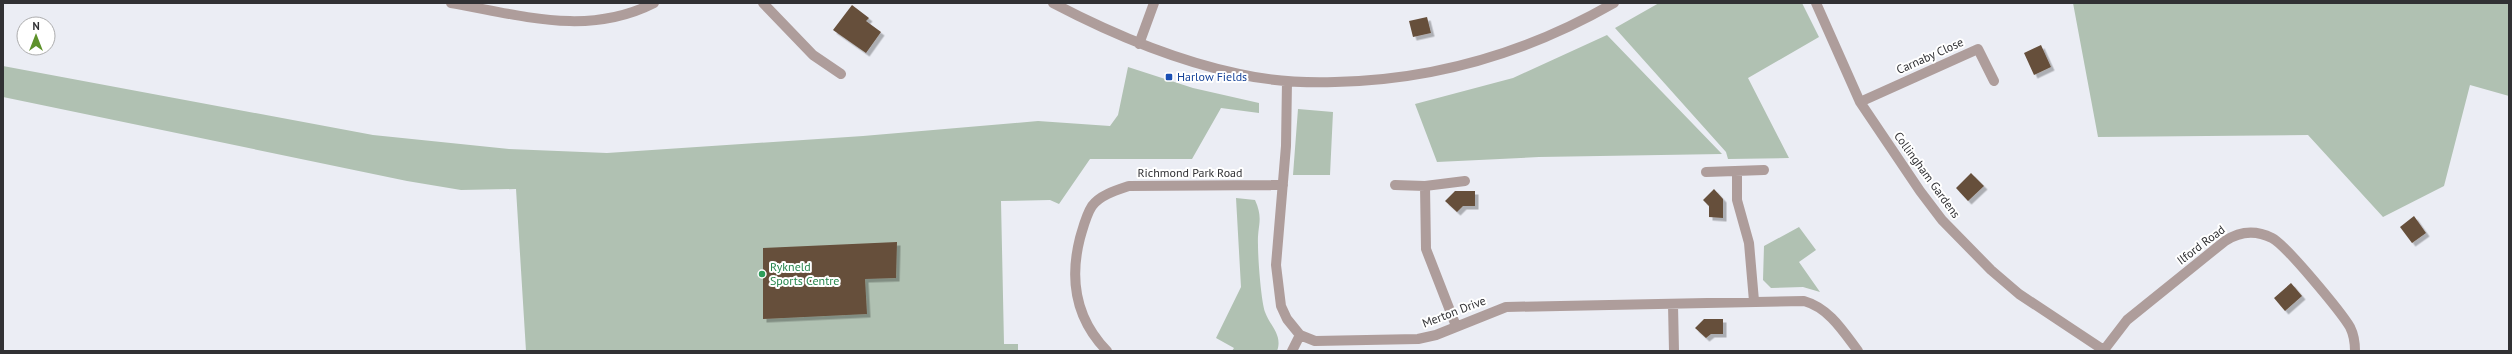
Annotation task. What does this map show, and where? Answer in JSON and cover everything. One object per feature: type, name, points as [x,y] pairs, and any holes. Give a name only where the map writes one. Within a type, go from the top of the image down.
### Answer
[{"type":"street","points":[[451,3],[576,23],[622,16],[654,3]]},
{"type":"street","points":[[763,3],[813,55],[841,74]]},
{"type":"street","points":[[1053,3],[1139,44],[1197,64],[1233,73],[1287,81],[1328,82],[1397,79],[1465,66],[1503,55],[1546,38],[1614,3]]},
{"type":"street","points":[[1139,44],[1154,3]]},
{"type":"street","name":"Collingham Gardens","points":[[1816,3],[1860,102],[1920,191],[1963,242],[2019,294],[2104,351]]},
{"type":"street","name":"Carnaby Close","points":[[1860,102],[1978,49],[1994,81]]},
{"type":"street","points":[[1287,81],[1286,146],[1276,265],[1281,306],[1287,319],[1300,335],[1292,351]]},
{"type":"street","points":[[1706,172],[1764,170]]},
{"type":"street","points":[[1737,172],[1737,200],[1749,244],[1754,301]]},
{"type":"street","points":[[1395,185],[1425,186],[1465,180]]},
{"type":"street","name":"Richmond Park Road","points":[[1107,351],[1092,336],[1082,314],[1075,282],[1076,256],[1084,226],[1092,206],[1110,192],[1129,186],[1283,185]]},
{"type":"street","points":[[1425,186],[1426,248],[1456,326]]},
{"type":"street","name":"Ilford Road","points":[[2104,351],[2127,320],[2225,240],[2238,234],[2255,232],[2272,238],[2287,249],[2349,325],[2353,335],[2355,351]]},
{"type":"street","name":"Merton Drive","points":[[1300,335],[1316,341],[1418,339],[1506,307],[1673,305],[1754,301],[1804,301],[1816,304],[1828,313],[1858,351]]},
{"type":"street","points":[[1673,305],[1674,351]]},
{"type":"green space","points":[[1659,3],[1802,3],[1819,37],[1748,78],[1789,158],[1728,159],[1726,152],[1615,28]]},
{"type":"green space","points":[[2073,3],[2509,3],[2509,96],[2470,85],[2444,186],[2383,217],[2308,135],[2098,137]]},
{"type":"green space","points":[[1607,35],[1722,154],[1539,157],[1437,162],[1415,104],[1513,78]]},
{"type":"green space","name":"Rykneld Sports Centre","points":[[3,66],[373,135],[509,149],[607,153],[863,136],[1038,121],[1110,126],[1118,115],[1128,67],[1193,88],[1259,103],[1259,113],[1221,108],[1192,159],[1090,159],[1059,204],[1050,200],[1001,201],[1004,344],[1018,344],[1018,351],[526,351],[516,189],[461,190],[407,181],[3,97]]},
{"type":"green space","points":[[1298,109],[1333,112],[1330,175],[1293,175]]},
{"type":"green space","points":[[1236,198],[1255,200],[1258,207],[1260,218],[1258,238],[1262,298],[1267,317],[1277,335],[1277,351],[1232,351],[1234,348],[1216,338],[1241,287]]},
{"type":"green space","points":[[1799,227],[1816,250],[1799,262],[1820,292],[1803,287],[1771,288],[1763,280],[1764,246]]},
{"type":"building","points":[[852,5],[869,18],[866,21],[881,32],[866,53],[833,30]]},
{"type":"building","points":[[1427,17],[1431,33],[1413,37],[1409,21]]},
{"type":"building","points":[[2041,45],[2051,67],[2034,75],[2024,53]]},
{"type":"building","points":[[1971,173],[1984,186],[1968,201],[1956,188]]},
{"type":"building","points":[[1714,189],[1723,199],[1723,218],[1709,217],[1709,206],[1703,200]]},
{"type":"building","points":[[1455,191],[1475,191],[1475,206],[1463,206],[1457,212],[1445,201]]},
{"type":"building","points":[[2414,216],[2426,233],[2412,243],[2400,227]]},
{"type":"building","points":[[897,242],[896,278],[865,279],[867,314],[763,319],[763,248]]},
{"type":"building","points":[[2291,283],[2302,296],[2285,311],[2274,298]]},
{"type":"building","points":[[1704,319],[1723,319],[1723,334],[1711,334],[1706,338],[1695,328]]},
{"type":"place","name":"Harlow Fields","points":[[1169,77]]},
{"type":"place","name":"Rykneld Sports Centre","points":[[762,274]]}]
